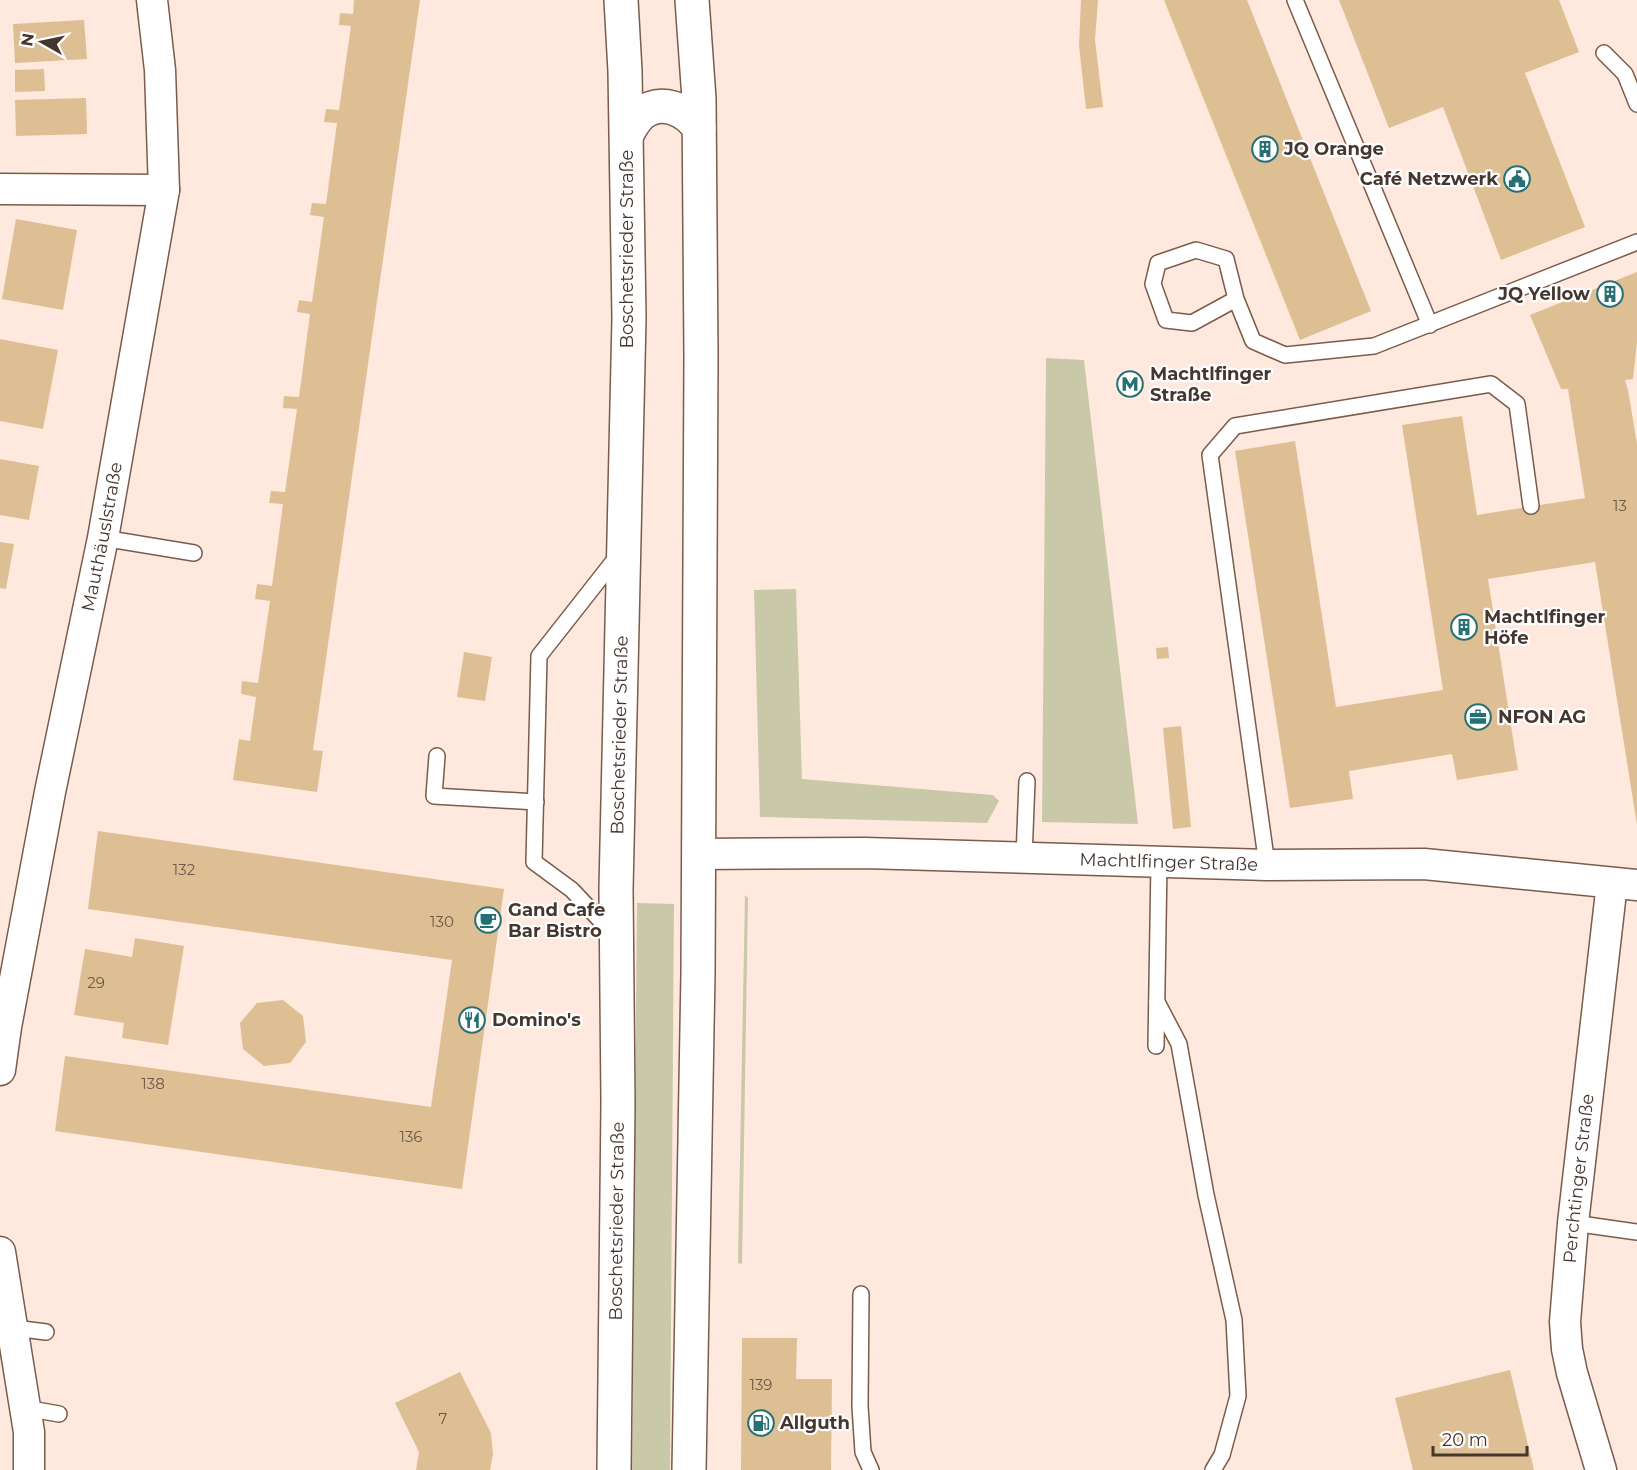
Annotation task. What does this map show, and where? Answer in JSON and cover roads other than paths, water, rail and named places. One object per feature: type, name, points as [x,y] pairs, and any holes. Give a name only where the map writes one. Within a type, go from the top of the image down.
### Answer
[{"type":"main road","name":"Boschetsrieder Straße","points":[[614,1470],[618,1103],[616,939],[629,318],[627,134],[621,0]]},
{"type":"main road","points":[[689,1470],[699,854],[701,357],[699,128],[692,0]]},
{"type":"main road","points":[[627,134],[641,114],[654,107],[674,108],[693,118],[699,128]]},
{"type":"street","name":"Mauthäuslstraße","points":[[0,1070],[50,792],[104,538],[164,190],[160,70],[152,0]]},
{"type":"street","points":[[0,189],[164,190]]},
{"type":"street","name":"Machtlfinger Straße","points":[[699,854],[866,853],[1159,863],[1424,864],[1624,884]]},
{"type":"street","name":"Perchtinger Straße","points":[[1601,1470],[1572,1372],[1565,1322],[1573,1223],[1624,884]]},
{"type":"street","points":[[0,1252],[26,1408],[29,1432],[29,1470]]},
{"type":"lane","points":[[1295,0],[1430,325]]},
{"type":"lane","points":[[1604,53],[1625,74],[1637,104]]},
{"type":"lane","points":[[1236,299],[1192,323],[1166,320],[1153,284],[1158,263],[1196,250],[1226,259],[1236,299],[1253,341],[1285,355],[1374,346],[1637,242]]},
{"type":"lane","points":[[1267,865],[1210,455],[1235,426],[1491,384],[1517,404],[1531,506]]},
{"type":"lane","points":[[104,538],[194,553]]},
{"type":"lane","points":[[616,939],[573,890],[534,862],[539,656],[623,549]]},
{"type":"lane","points":[[436,756],[434,796],[536,802]]},
{"type":"lane","points":[[1024,857],[1027,781]]},
{"type":"lane","points":[[1156,1046],[1159,863]]},
{"type":"lane","points":[[1157,1002],[1179,1044],[1206,1195],[1234,1320],[1238,1396],[1222,1455],[1213,1470]]},
{"type":"lane","points":[[1573,1223],[1637,1232]]},
{"type":"lane","points":[[861,1294],[860,1406],[863,1452],[871,1470]]},
{"type":"lane","points":[[14,1328],[46,1332]]},
{"type":"lane","points":[[26,1408],[60,1413]]},
{"type":"place","name":"JQ Orange","points":[[1265,149]]},
{"type":"place","name":"Café Netzwerk","points":[[1517,179]]},
{"type":"place","name":"JQ Yellow","points":[[1610,294]]},
{"type":"place","name":"Machtlfinger Straße","points":[[1130,384]]},
{"type":"place","name":"Machtlfinger Höfe","points":[[1464,627]]},
{"type":"place","name":"NFON AG","points":[[1478,717]]},
{"type":"place","name":"Gand Cafe Bar Bistro","points":[[488,920]]},
{"type":"place","name":"Domino's","points":[[472,1020]]},
{"type":"place","name":"Allguth","points":[[761,1423]]}]
